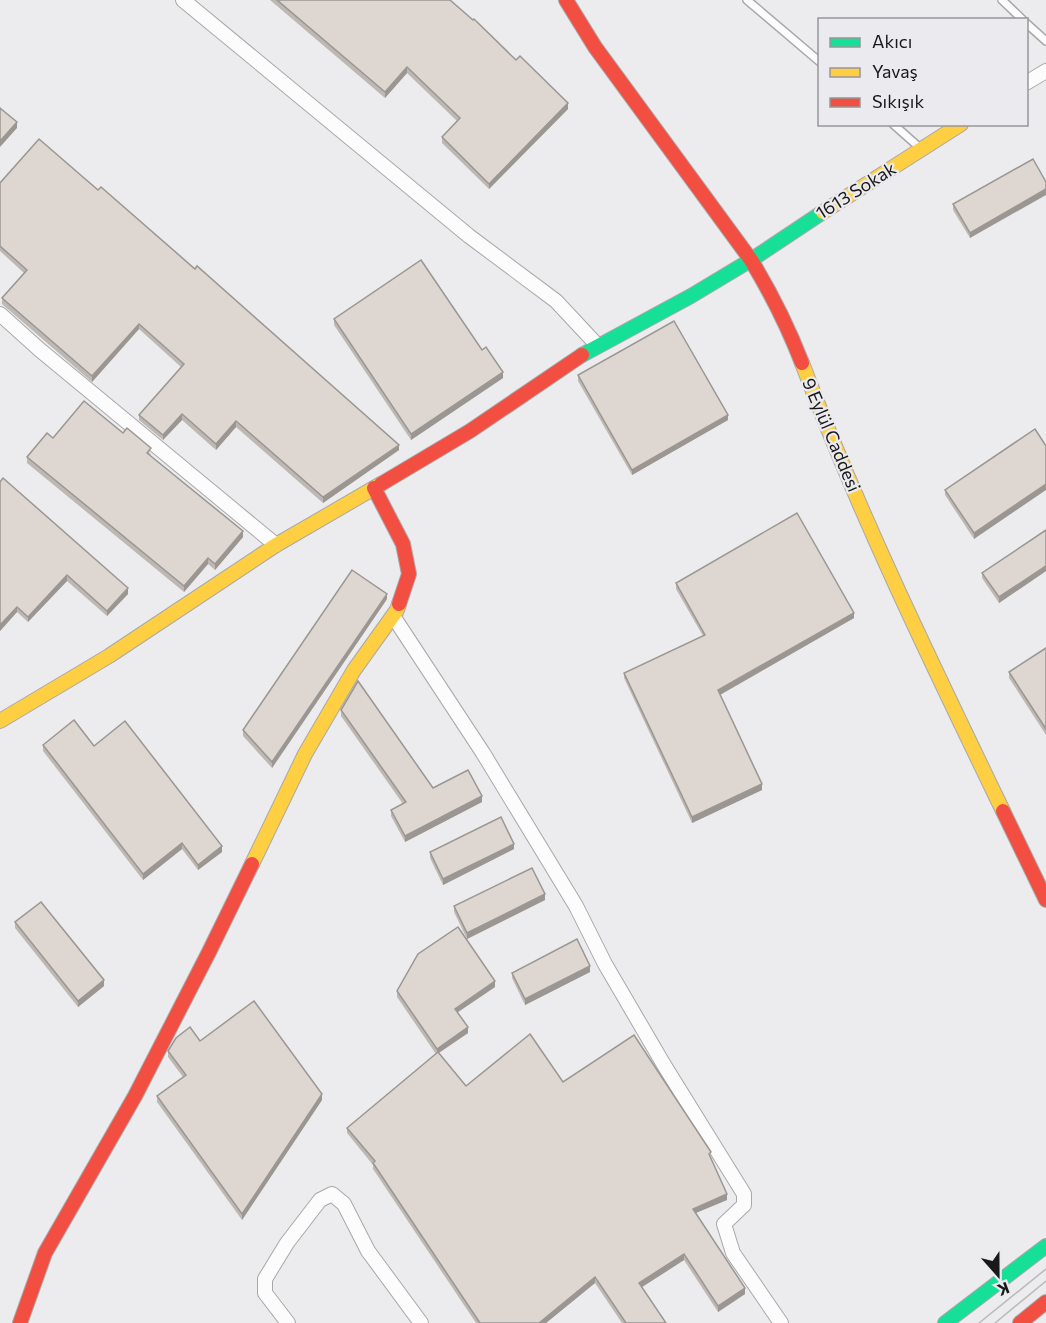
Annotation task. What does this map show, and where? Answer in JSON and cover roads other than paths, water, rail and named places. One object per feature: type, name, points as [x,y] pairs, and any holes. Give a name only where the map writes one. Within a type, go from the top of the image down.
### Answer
[{"type":"street","points":[[183,0],[469,236],[556,301],[598,346]]},
{"type":"street","name":"9 Eylül Caddesi","points":[[566,0],[595,47],[751,260],[764,282],[793,340],[824,422],[860,505],[946,692],[1046,900]]},
{"type":"street","points":[[1028,82],[1046,71]]},
{"type":"street","name":"1613 Sokak","points":[[0,721],[110,656],[276,545],[470,431],[578,357],[691,296],[751,260],[958,126]]},
{"type":"street","points":[[0,314],[40,350],[276,545]]},
{"type":"street","points":[[20,1323],[45,1253],[140,1086],[209,952],[305,754],[354,669],[397,610],[409,574],[403,544],[374,488]]},
{"type":"street","points":[[393,616],[483,753],[569,896],[605,964],[664,1065],[744,1194],[744,1205],[724,1224],[733,1253],[781,1323]]},
{"type":"street","points":[[288,1323],[265,1293],[265,1279],[320,1200],[332,1194],[344,1204],[368,1251],[421,1323]]},
{"type":"street","points":[[945,1323],[1046,1246]]},
{"type":"street","points":[[1020,1323],[1046,1302]]},
{"type":"lane","points":[[747,0],[818,61]]},
{"type":"lane","points":[[1002,0],[1021,18]]},
{"type":"lane","points":[[1028,25],[1046,41]]},
{"type":"lane","points":[[895,126],[922,149]]},
{"type":"tram line","points":[[979,1323],[1046,1269]]},
{"type":"tram line","points":[[995,1323],[1046,1281]]}]
